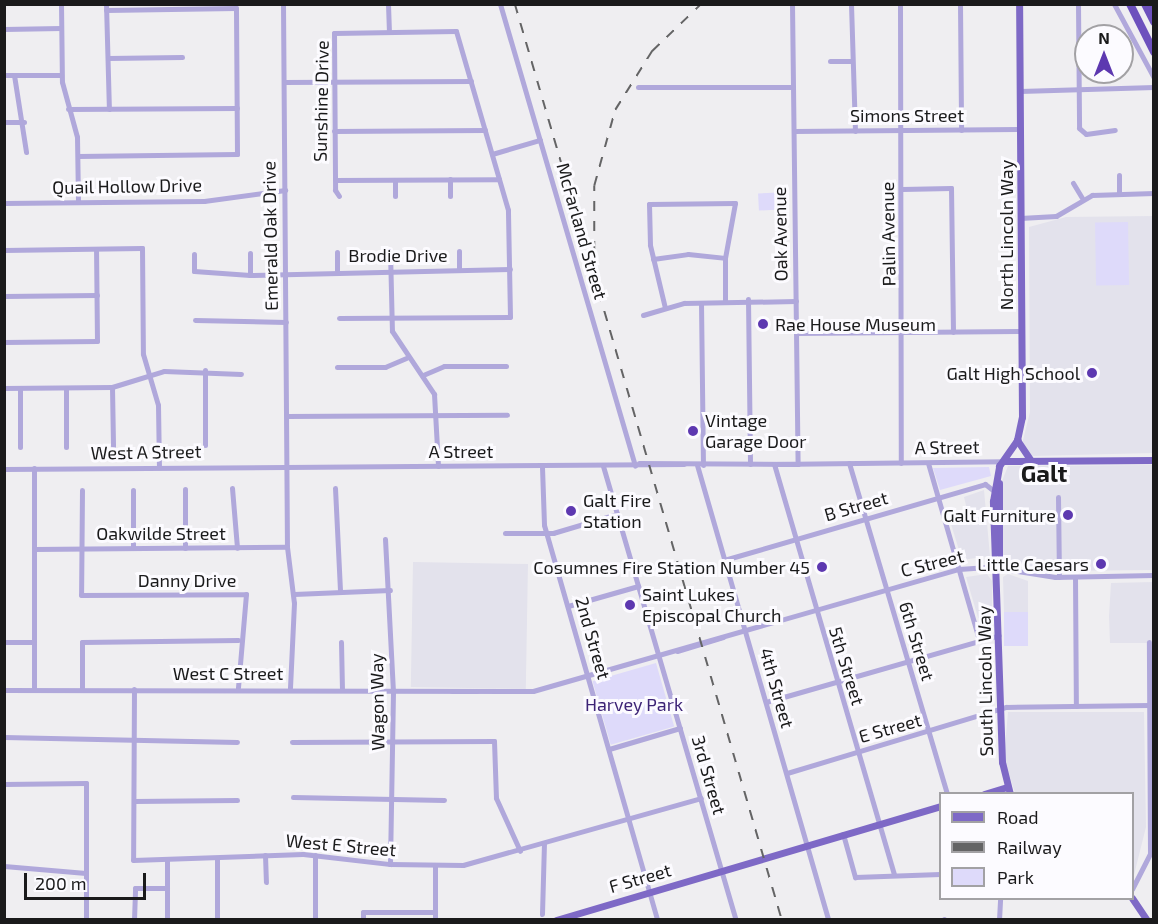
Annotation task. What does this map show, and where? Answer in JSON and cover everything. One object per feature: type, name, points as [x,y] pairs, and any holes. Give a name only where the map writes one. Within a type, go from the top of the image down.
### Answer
[{"type":"highway","points":[[1125,4],[1152,50]]},
{"type":"highway","points":[[1130,4],[1152,50]]},
{"type":"highway","points":[[1145,4],[1154,22]]},
{"type":"highway","points":[[1152,4],[1154,9]]},
{"type":"main road","name":"North Lincoln Way","points":[[1005,461],[1017,440],[1022,417],[1019,4]]},
{"type":"main road","points":[[1017,440],[1031,461]]},
{"type":"main road","name":"A Street","points":[[1005,461],[1154,460]]},
{"type":"main road","name":"South Lincoln Way","points":[[1005,461],[994,492],[1000,710],[1008,790]]},
{"type":"main road","name":"South Lincoln Way","points":[[997,567],[1005,461]]},
{"type":"main road","name":"F Street","points":[[556,920],[939,806]]},
{"type":"main road","points":[[1133,900],[1147,920]]},
{"type":"street","points":[[61,4],[61,75],[78,156],[78,202]]},
{"type":"street","name":"Emerald Oak Drive","points":[[283,4],[287,547],[294,594],[290,688]]},
{"type":"street","points":[[388,4],[389,32]]},
{"type":"street","name":"McFarland Street","points":[[500,4],[635,466]]},
{"type":"street","name":"Oak Avenue","points":[[792,4],[798,464]]},
{"type":"street","points":[[851,4],[855,131]]},
{"type":"street","name":"Palin Avenue","points":[[900,4],[904,332],[901,463]]},
{"type":"street","points":[[960,4],[961,130]]},
{"type":"street","points":[[1078,4],[1081,133],[1115,130]]},
{"type":"street","points":[[1114,4],[1154,78]]},
{"type":"street","points":[[78,156],[237,154],[236,8],[106,7],[109,109]]},
{"type":"street","points":[[4,29],[61,28]]},
{"type":"street","name":"Sunshine Drive","points":[[339,196],[335,180],[334,33],[456,31],[471,81]]},
{"type":"street","points":[[108,58],[182,57]]},
{"type":"street","points":[[830,61],[851,61]]},
{"type":"street","points":[[4,75],[61,75]]},
{"type":"street","points":[[14,75],[24,122],[26,152]]},
{"type":"street","points":[[284,82],[471,81],[506,202],[509,232],[510,317],[339,318]]},
{"type":"street","points":[[638,87],[793,87]]},
{"type":"street","points":[[1020,91],[1154,87]]},
{"type":"street","points":[[68,109],[237,108]]},
{"type":"street","points":[[4,122],[24,122]]},
{"type":"street","name":"Simons Street","points":[[794,131],[1021,129]]},
{"type":"street","points":[[334,131],[485,130]]},
{"type":"street","points":[[492,154],[540,140]]},
{"type":"street","points":[[1119,175],[1119,194]]},
{"type":"street","points":[[450,179],[450,196]]},
{"type":"street","points":[[335,180],[499,179]]},
{"type":"street","points":[[395,180],[395,196]]},
{"type":"street","points":[[1073,183],[1082,198]]},
{"type":"street","points":[[902,189],[951,188],[952,332]]},
{"type":"street","name":"Quail Hollow Drive","points":[[4,203],[204,201],[285,190]]},
{"type":"street","points":[[1020,218],[1056,216],[1082,198],[1154,193]]},
{"type":"street","points":[[665,308],[652,259],[650,204],[735,204],[725,258],[725,302]]},
{"type":"street","points":[[4,249],[142,248],[148,374],[158,405],[159,467]]},
{"type":"street","points":[[4,342],[97,341],[96,249]]},
{"type":"street","points":[[390,251],[391,318],[406,358],[423,375],[438,415],[438,466]]},
{"type":"street","points":[[459,251],[459,269]]},
{"type":"street","points":[[337,252],[337,270]]},
{"type":"street","points":[[250,253],[250,275]]},
{"type":"street","name":"Brodie Drive","points":[[194,254],[194,271],[250,275],[286,270],[510,269]]},
{"type":"street","points":[[652,259],[688,254],[725,258]]},
{"type":"street","points":[[4,296],[97,295]]},
{"type":"street","points":[[748,299],[750,464]]},
{"type":"street","points":[[643,315],[665,308],[701,303],[748,299],[796,301]]},
{"type":"street","name":"4th Street","points":[[701,303],[700,465],[724,560],[828,920]]},
{"type":"street","points":[[195,320],[286,322]]},
{"type":"street","points":[[796,333],[1022,331]]},
{"type":"street","points":[[337,367],[390,366],[406,358]]},
{"type":"street","points":[[423,375],[444,366],[506,366]]},
{"type":"street","points":[[205,370],[205,445]]},
{"type":"street","points":[[4,388],[112,387],[148,374],[205,370],[242,374]]},
{"type":"street","points":[[112,387],[113,446]]},
{"type":"street","points":[[20,388],[20,447]]},
{"type":"street","points":[[66,388],[66,447]]},
{"type":"street","points":[[286,416],[507,415]]},
{"type":"street","name":"A Street","points":[[287,467],[542,467],[1005,461]]},
{"type":"street","name":"6th Street","points":[[849,463],[946,792]]},
{"type":"street","points":[[928,463],[979,640]]},
{"type":"street","name":"5th Street","points":[[774,464],[894,875]]},
{"type":"street","name":"3rd Street","points":[[603,466],[736,920]]},
{"type":"street","name":"West A Street","points":[[4,469],[287,467]]},
{"type":"street","name":"2nd Street","points":[[542,467],[546,532],[630,819],[657,920]]},
{"type":"street","points":[[34,468],[34,689]]},
{"type":"street","name":"B Street","points":[[724,560],[985,484],[994,492]]},
{"type":"street","points":[[232,488],[237,548]]},
{"type":"street","points":[[335,488],[340,590]]},
{"type":"street","points":[[185,489],[185,548]]},
{"type":"street","points":[[81,549],[82,490]]},
{"type":"street","points":[[133,490],[133,549]]},
{"type":"street","points":[[1058,497],[1059,577]]},
{"type":"street","points":[[505,533],[546,532],[617,514]]},
{"type":"street","name":"Wagon Way","points":[[385,539],[390,590],[394,742],[390,864]]},
{"type":"street","name":"Oakwilde Street","points":[[34,549],[287,547]]},
{"type":"street","name":"Danny Drive","points":[[81,549],[81,596],[246,594],[238,640],[238,688]]},
{"type":"street","name":"C Street","points":[[452,692],[533,691],[589,677],[959,569],[997,567],[1059,577],[1154,575]]},
{"type":"street","points":[[1076,577],[1076,706]]},
{"type":"street","points":[[568,606],[638,586]]},
{"type":"street","points":[[294,594],[340,590],[390,590]]},
{"type":"street","points":[[766,702],[999,634]]},
{"type":"street","points":[[82,689],[82,642],[238,640]]},
{"type":"street","points":[[4,642],[34,642]]},
{"type":"street","points":[[341,642],[342,688]]},
{"type":"street","points":[[1134,888],[1145,874],[1150,854],[1149,705],[1152,671],[1149,642]]},
{"type":"street","name":"West C Street","points":[[4,690],[342,688],[393,692],[452,692]]},
{"type":"street","points":[[134,689],[134,801],[237,800]]},
{"type":"street","name":"E Street","points":[[787,773],[1000,710],[1149,705]]},
{"type":"street","points":[[609,749],[680,728]]},
{"type":"street","points":[[4,737],[134,743],[237,742]]},
{"type":"street","points":[[292,742],[494,741],[496,798],[520,851]]},
{"type":"street","points":[[4,784],[86,783],[86,920]]},
{"type":"street","points":[[292,797],[444,800]]},
{"type":"street","points":[[542,914],[544,844],[701,798]]},
{"type":"street","name":"West E Street","points":[[134,801],[133,860],[315,855],[390,864],[435,865],[473,863],[544,844]]},
{"type":"street","points":[[843,834],[855,877],[939,874]]},
{"type":"street","points":[[266,855],[266,882]]},
{"type":"street","points":[[315,855],[315,920]]},
{"type":"street","points":[[217,858],[217,920]]},
{"type":"street","points":[[167,860],[167,920]]},
{"type":"street","points":[[435,865],[435,920]]},
{"type":"street","points":[[4,866],[86,873]]},
{"type":"street","points":[[134,920],[135,888],[167,888]]},
{"type":"street","points":[[999,920],[1000,900]]},
{"type":"street","points":[[363,920],[363,912],[435,912]]},
{"type":"shaded area","name":"Galt High School","points":[[1153,216],[1153,453],[1031,456],[1022,444],[1030,412],[1029,227],[1066,217]]},
{"type":"shaded area","points":[[1153,465],[1153,570],[1052,571],[1000,559],[1002,481],[1008,466]]},
{"type":"shaded area","points":[[984,490],[990,556],[962,560],[951,524],[969,518],[964,497]]},
{"type":"shaded area","points":[[413,562],[528,564],[526,689],[411,687]]},
{"type":"shaded area","points":[[987,574],[992,581],[992,627],[982,631],[966,577]]},
{"type":"shaded area","points":[[1008,574],[1028,581],[1028,612],[1004,612],[1003,577]]},
{"type":"shaded area","points":[[1153,582],[1153,663],[1152,643],[1110,643],[1109,616],[1111,583]]},
{"type":"shaded area","points":[[1008,712],[1144,712],[1146,827],[1134,875],[1134,792],[1015,792],[1004,758]]},
{"type":"green space","points":[[788,192],[789,209],[759,211],[758,194]]},
{"type":"green space","points":[[1128,222],[1129,285],[1096,286],[1095,223]]},
{"type":"green space","points":[[989,467],[991,476],[940,490],[933,468]]},
{"type":"green space","points":[[1004,612],[1028,612],[1028,646],[1004,646]]},
{"type":"green space","name":"Harvey Park","points":[[656,663],[674,726],[611,745],[593,681]]},
{"type":"railway","points":[[515,4],[782,920]]},
{"type":"railway","points":[[594,251],[594,186],[615,110],[652,51],[701,4]]},
{"type":"place","name":"Rae House Museum","points":[[763,324]]},
{"type":"place","name":"Galt High School","points":[[1092,373]]},
{"type":"place","name":"Vintage Garage Door","points":[[693,431]]},
{"type":"place","name":"Galt Fire Station","points":[[571,511]]},
{"type":"place","name":"Galt Furniture","points":[[1068,515]]},
{"type":"place","name":"Little Caesars","points":[[1101,564]]},
{"type":"place","name":"Cosumnes Fire Station Number 45","points":[[822,567]]},
{"type":"place","name":"Saint Lukes Episcopal Church","points":[[630,605]]},
{"type":"district","name":"Galt","points":[[1044,473]]}]
